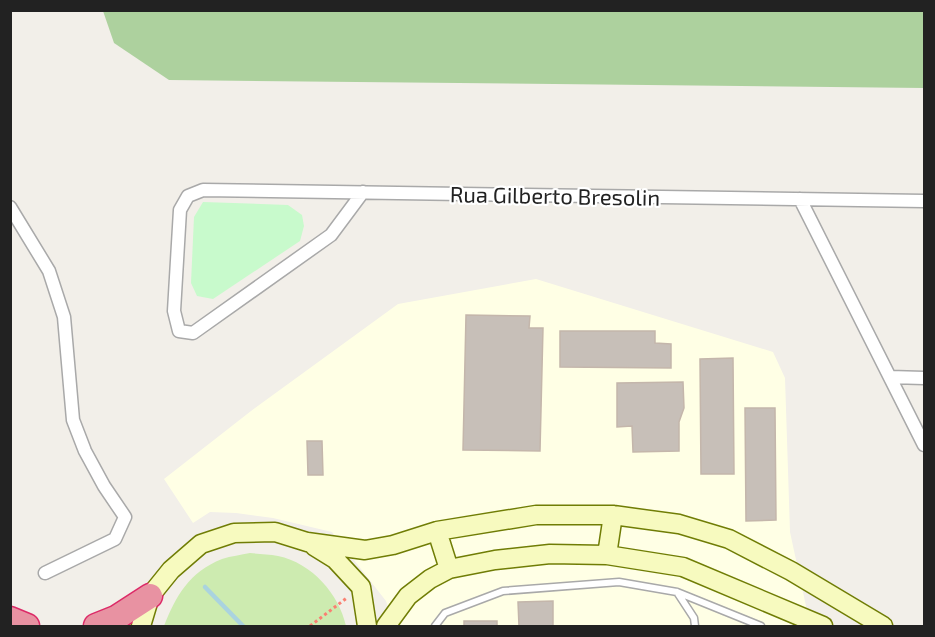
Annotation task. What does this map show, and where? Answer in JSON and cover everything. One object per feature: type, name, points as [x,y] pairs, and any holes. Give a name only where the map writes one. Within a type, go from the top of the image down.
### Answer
[{"type":"highway","points":[[96,627],[116,618],[150,596]]},
{"type":"highway","points":[[10,619],[27,627]]},
{"type":"main road","points":[[141,627],[150,596],[171,570],[201,544],[234,533],[275,532],[307,542],[364,550],[393,545],[438,531],[536,515],[613,515],[679,524],[729,539],[791,571],[883,627]]},
{"type":"main road","points":[[608,555],[613,515]]},
{"type":"main road","points":[[438,531],[449,569]]},
{"type":"main road","points":[[307,542],[335,559],[361,587],[367,627]]},
{"type":"main road","points":[[387,627],[408,596],[430,579],[449,569],[495,560],[549,554],[608,555],[683,567],[823,627]]},
{"type":"street","name":"Rua Gilberto Bresolin","points":[[363,192],[331,235],[193,333],[179,331],[174,311],[180,210],[188,196],[203,190],[363,192],[924,201]]},
{"type":"street","points":[[800,199],[924,445]]},
{"type":"street","points":[[10,207],[50,271],[64,318],[73,420],[95,469],[125,518],[115,539],[45,573]]},
{"type":"street","points":[[890,377],[924,378]]},
{"type":"lane","points":[[435,627],[446,613],[503,591],[619,582],[677,592],[761,627]]},
{"type":"lane","points":[[677,592],[694,618],[695,627]]},
{"type":"path","points":[[310,627],[361,587]]},
{"type":"shaded area","points":[[536,279],[773,352],[785,378],[790,532],[809,620],[817,626],[394,626],[386,601],[332,532],[273,518],[236,513],[210,512],[193,523],[164,479],[251,411],[398,304]]},
{"type":"green space","points":[[103,11],[924,11],[924,88],[169,80],[114,43]]},
{"type":"green space","points":[[203,202],[288,205],[302,215],[304,226],[300,241],[213,299],[197,296],[191,283],[194,217]]},
{"type":"green space","points":[[250,553],[275,555],[302,565],[313,573],[337,603],[346,626],[164,626],[173,605],[192,578],[222,559]]},
{"type":"building","points":[[466,315],[530,316],[529,328],[543,328],[540,451],[463,450]]},
{"type":"building","points":[[560,331],[655,331],[655,343],[671,344],[671,368],[560,367]]},
{"type":"building","points":[[733,358],[734,474],[701,474],[700,359]]},
{"type":"building","points":[[683,382],[684,408],[679,422],[679,451],[633,452],[632,426],[617,427],[617,383]]},
{"type":"building","points":[[745,408],[775,408],[776,520],[746,521]]},
{"type":"building","points":[[307,441],[322,441],[323,475],[308,475]]},
{"type":"building","points":[[553,601],[553,626],[519,626],[518,602]]},
{"type":"building","points":[[464,621],[497,621],[497,626],[464,626]]},
{"type":"waterway","points":[[205,587],[243,626]]}]
